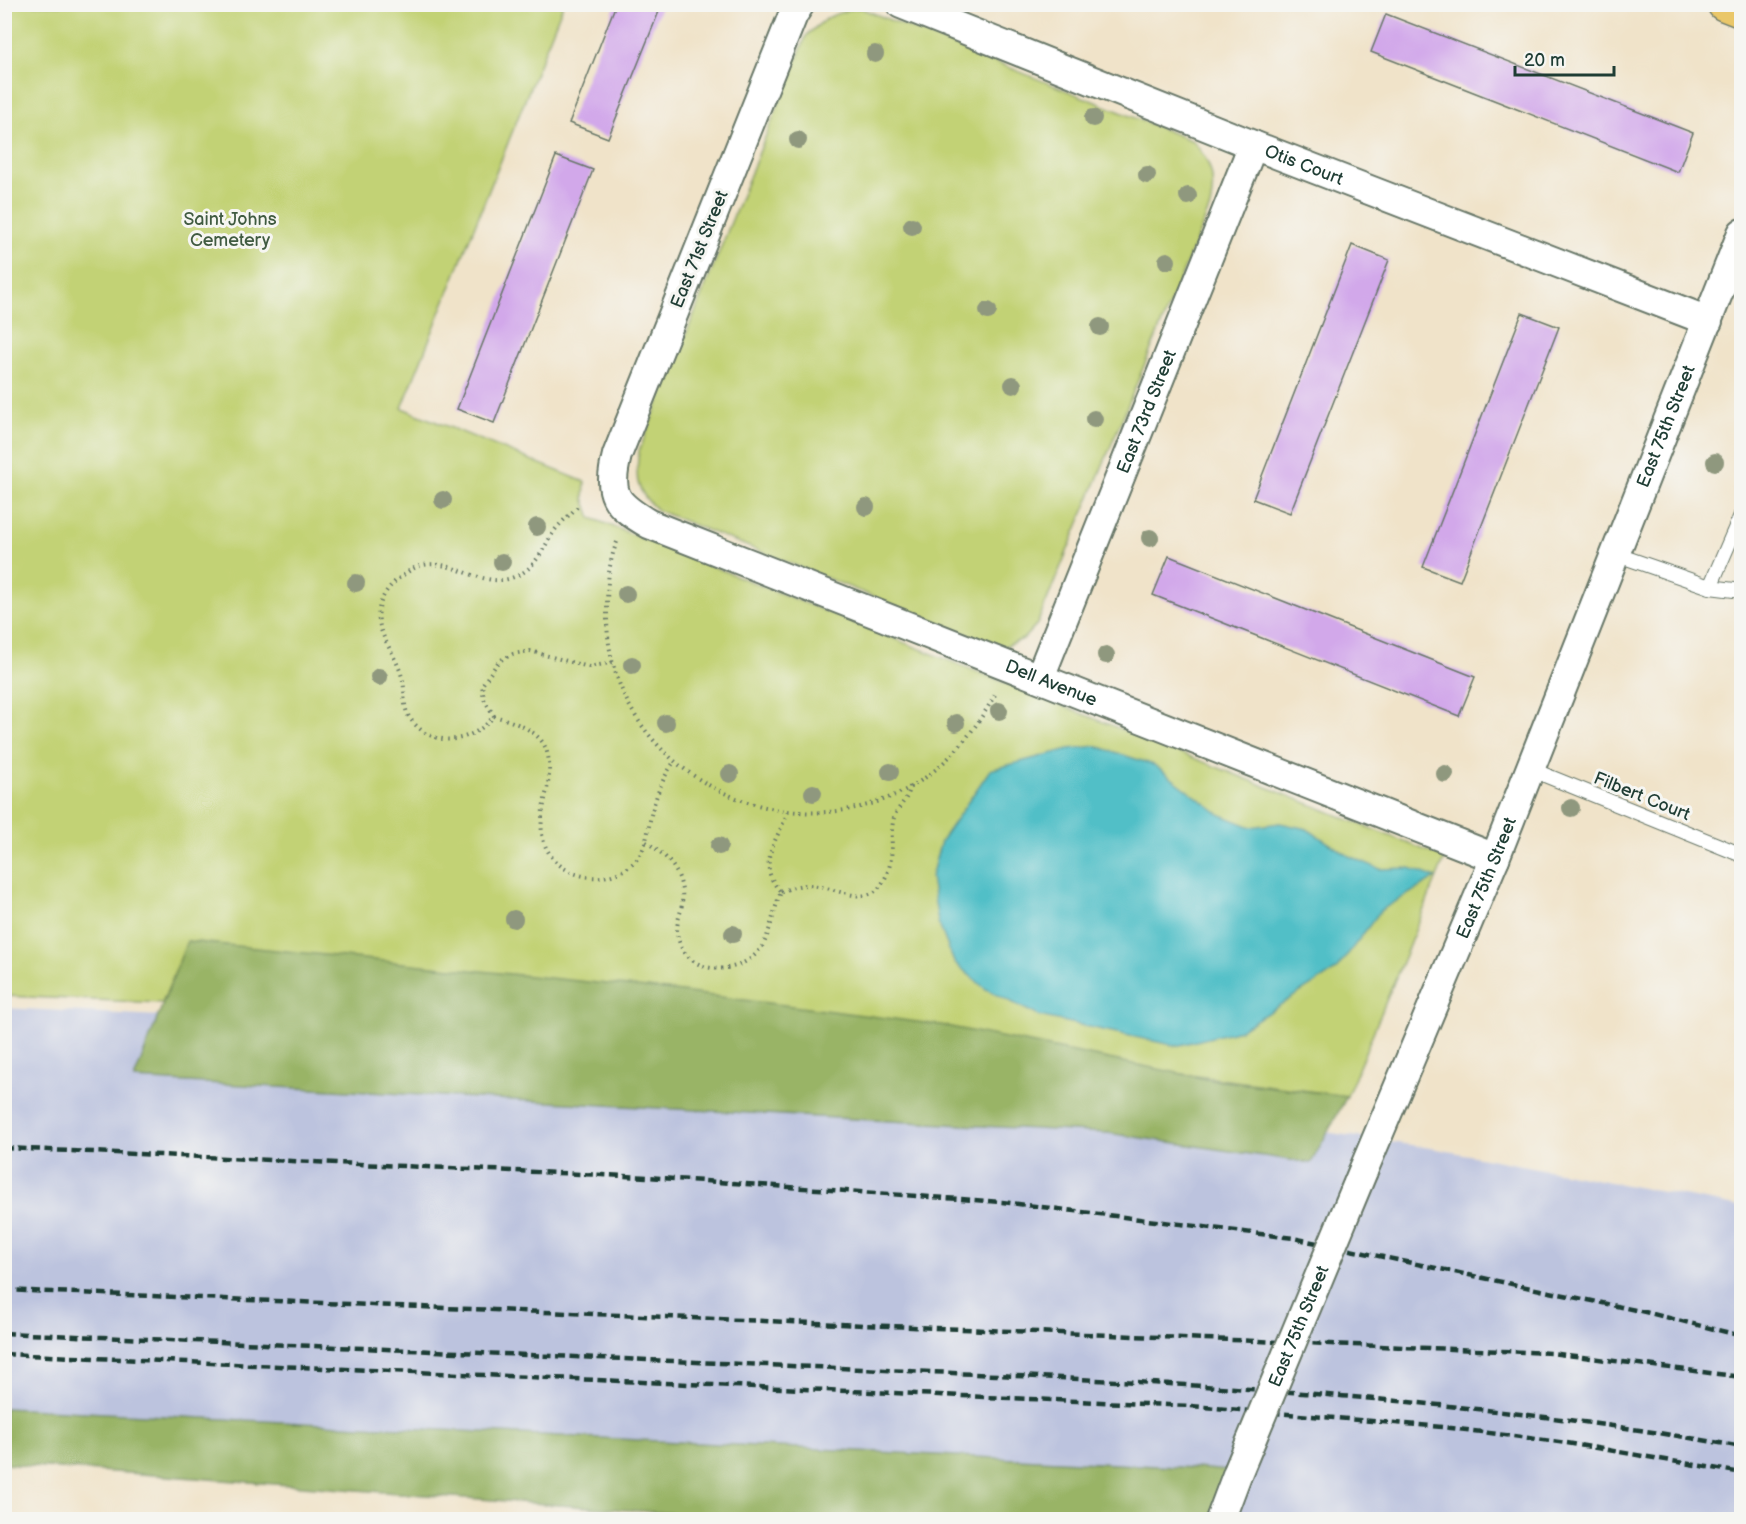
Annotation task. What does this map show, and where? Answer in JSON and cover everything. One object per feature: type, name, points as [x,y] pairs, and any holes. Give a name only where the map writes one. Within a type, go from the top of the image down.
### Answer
[{"type":"main road","points":[[1724,4],[1742,11]]},
{"type":"street","name":"East 71st Street","points":[[615,498],[611,479],[617,455],[789,25],[800,4]]},
{"type":"street","name":"Otis Court","points":[[901,4],[1253,145],[1708,321]]},
{"type":"street","name":"East 73rd Street","points":[[1040,677],[1253,145]]},
{"type":"street","name":"East 75th Street","points":[[1220,1520],[1363,1170],[1495,858],[1742,233]]},
{"type":"street","name":"Dell Avenue","points":[[615,498],[628,512],[648,524],[1495,858]]},
{"type":"lane","points":[[1710,587],[1742,513]]},
{"type":"lane","points":[[1615,554],[1710,587],[1742,591]]},
{"type":"lane","name":"Filbert Court","points":[[1530,769],[1742,855]]},
{"type":"path","points":[[494,716],[487,725],[462,740],[432,736],[419,727],[408,715],[402,676],[378,621],[379,608],[385,593],[397,579],[426,563],[443,564],[502,581],[522,573],[539,558],[556,528],[577,507]]},
{"type":"path","points":[[617,542],[610,565],[607,589],[607,630],[623,690],[646,731],[675,761],[728,796],[749,805],[788,811],[816,812],[864,806],[885,800],[933,772],[957,751],[980,723],[996,692]]},
{"type":"path","points":[[614,662],[589,667],[574,665],[530,651],[513,654],[500,661],[482,685],[484,699],[494,716],[521,726],[536,735],[546,747],[550,764],[549,781],[541,828],[543,842],[558,864],[584,877],[600,878],[615,875],[638,857],[646,842],[657,795],[675,761]]},
{"type":"path","points":[[781,892],[808,885],[857,897],[873,894],[884,883],[889,868],[895,813],[909,797],[910,786]]},
{"type":"path","points":[[781,892],[769,876],[767,865],[788,811]]},
{"type":"path","points":[[646,842],[667,858],[681,881],[682,900],[677,932],[686,955],[697,964],[724,969],[744,962],[762,948],[781,892]]},
{"type":"shaded area","points":[[4,1008],[396,1028],[1095,1097],[1437,1149],[1741,1207],[1741,1519],[1220,1519],[1195,1468],[5,1408]]},
{"type":"green space","name":"Saint Johns Cemetery","points":[[5,5],[563,5],[402,408],[585,482],[584,498],[591,518],[1445,858],[1347,1096],[188,941],[162,1003],[5,996]]},
{"type":"green space","points":[[860,8],[1193,141],[1205,157],[1211,171],[1213,187],[1210,207],[1037,624],[1023,639],[1001,648],[657,510],[644,496],[638,484],[639,451],[806,36],[830,17]]},
{"type":"green space","points":[[187,941],[666,990],[941,1025],[1207,1079],[1347,1096],[1311,1163],[1108,1133],[134,1079]]},
{"type":"green space","points":[[4,1408],[1238,1472],[1220,1519],[749,1519],[5,1464]]},
{"type":"water","points":[[1096,746],[1154,765],[1221,815],[1251,827],[1280,823],[1307,829],[1349,856],[1380,869],[1410,868],[1436,878],[1381,910],[1336,970],[1240,1030],[1176,1046],[1039,1016],[986,989],[954,962],[938,922],[931,877],[941,841],[990,770],[1069,749]]},
{"type":"building","points":[[616,4],[662,4],[608,138],[569,123]]},
{"type":"building","points":[[1386,14],[1693,133],[1678,172],[1371,52]]},
{"type":"building","points":[[556,156],[593,170],[494,423],[457,409]]},
{"type":"building","points":[[1352,245],[1389,260],[1290,513],[1253,499]]},
{"type":"building","points":[[1522,313],[1559,327],[1460,581],[1423,567]]},
{"type":"building","points":[[1169,556],[1475,677],[1459,716],[1153,595]]},
{"type":"railway","points":[[4,1148],[647,1177],[1002,1202],[1293,1238],[1645,1312],[1742,1336]]},
{"type":"railway","points":[[4,1290],[1551,1353],[1742,1377]]},
{"type":"railway","points":[[4,1333],[1193,1385],[1413,1402],[1523,1414],[1742,1447]]},
{"type":"railway","points":[[4,1354],[1191,1406],[1443,1427],[1567,1443],[1742,1473]]}]
